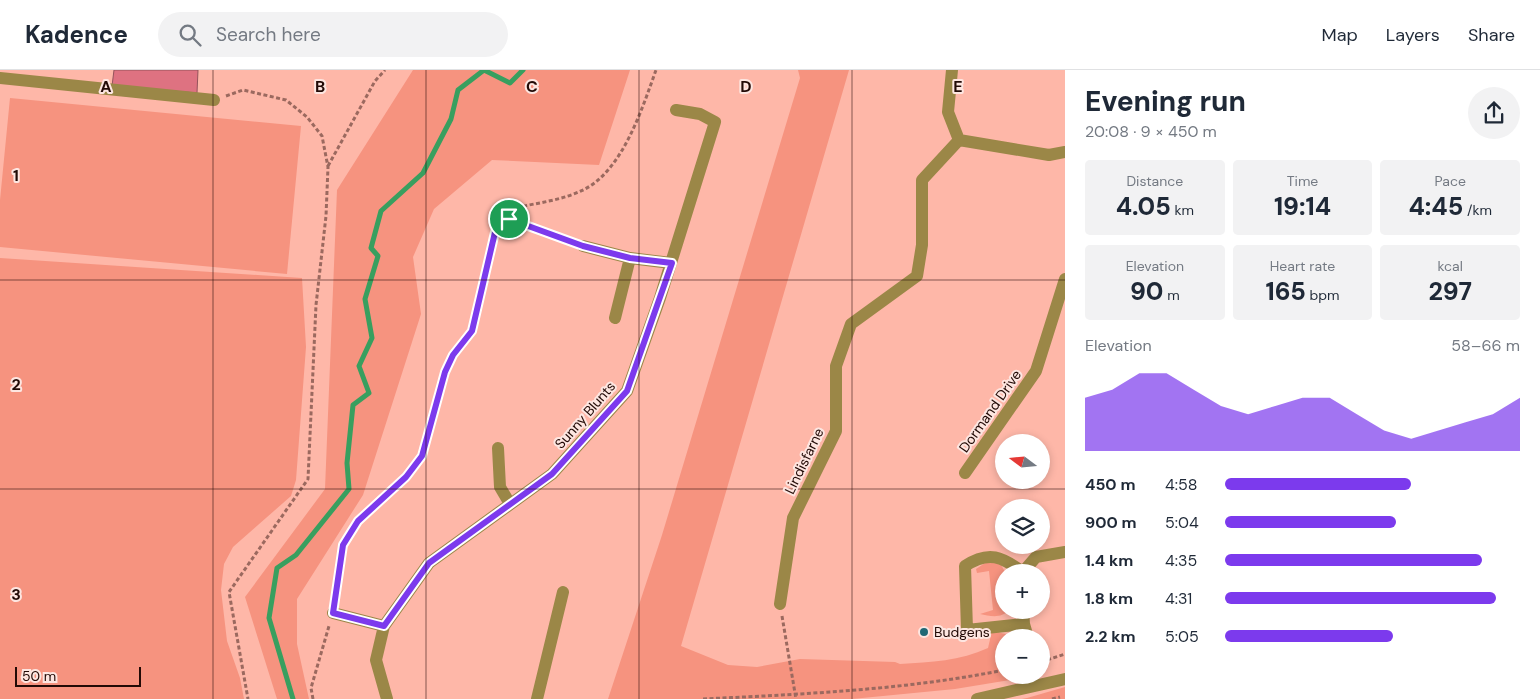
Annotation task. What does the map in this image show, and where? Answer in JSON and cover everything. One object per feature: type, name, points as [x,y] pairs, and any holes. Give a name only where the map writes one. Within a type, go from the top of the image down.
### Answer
[{"type":"street","points":[[952,70],[948,112],[959,140],[1049,155],[1065,152]]},
{"type":"street","points":[[0,78],[214,100]]},
{"type":"street","name":"Sunny Blunts","points":[[387,699],[376,660],[384,626],[429,563],[552,474],[627,391],[672,263],[715,122],[700,114],[676,110]]},
{"type":"street","name":"Lindisfarne","points":[[780,604],[793,518],[836,431],[836,366],[851,324],[917,276],[922,245],[922,180],[959,140]]},
{"type":"street","points":[[583,246],[630,258],[672,263]]},
{"type":"street","points":[[615,318],[630,258]]},
{"type":"street","name":"Dormand Drive","points":[[965,473],[1036,371],[1065,279]]},
{"type":"street","points":[[498,448],[500,487],[510,504]]},
{"type":"street","points":[[1030,564],[1036,557],[1065,552]]},
{"type":"street","points":[[1011,564],[1002,558],[977,559],[965,566],[967,630],[1024,624]]},
{"type":"street","points":[[537,699],[563,592]]},
{"type":"street","points":[[333,613],[384,626]]},
{"type":"street","points":[[1024,619],[1025,629]]},
{"type":"street","points":[[1050,680],[1065,679]]},
{"type":"street","points":[[977,699],[1026,684]]},
{"type":"path","points":[[328,166],[375,81],[385,70]]},
{"type":"path","points":[[314,699],[311,688],[333,613],[343,545],[358,521],[406,477],[422,456],[445,372],[453,355],[472,331],[496,228],[509,219],[514,208],[584,190],[604,176],[636,126],[656,70]]},
{"type":"path","points":[[214,100],[243,90],[286,100],[307,117],[322,136],[328,166],[326,216],[316,305],[308,479],[229,592],[248,699]]},
{"type":"path","points":[[509,219],[583,246]]},
{"type":"path","points":[[780,604],[796,699]]},
{"type":"path","points":[[1050,659],[1065,654]]},
{"type":"path","points":[[703,699],[946,682],[995,672]]},
{"type":"shaded area","points":[[413,70],[630,70],[599,165],[492,160],[434,209],[413,257],[421,314],[363,495],[297,599],[297,644],[309,699],[277,699],[245,597],[325,489],[337,190]]},
{"type":"shaded area","points":[[798,70],[849,70],[681,646],[728,665],[757,667],[800,659],[895,662],[900,664],[967,656],[988,648],[992,631],[995,632],[995,682],[955,689],[852,699],[608,699],[662,535],[800,78]]},
{"type":"shaded area","points":[[10,98],[301,126],[287,274],[0,247],[0,200]]},
{"type":"shaded area","points":[[0,258],[302,278],[306,347],[296,480],[291,496],[233,547],[224,564],[221,590],[227,641],[240,678],[244,699],[0,699]]},
{"type":"shaded area","points":[[985,563],[1001,564],[995,564],[995,616],[980,614],[993,610],[989,571],[977,573],[976,569]]},
{"type":"shaded area","points":[[1065,687],[1065,699],[1022,699],[1027,698]]},
{"type":"building","points":[[114,70],[198,70],[197,93],[112,86]]},
{"type":"waterway","points":[[293,699],[269,618],[277,568],[296,555],[349,489],[347,463],[353,405],[369,393],[359,366],[372,338],[365,299],[378,256],[371,248],[381,211],[423,173],[451,119],[458,90],[484,70],[510,83],[523,70]]},
{"type":"place","name":"Budgens","points":[[924,632]]},
{"type":"route","points":[[509,219],[583,246],[630,258],[672,263],[627,391],[552,474],[429,563],[384,626],[333,613],[343,545],[358,521],[406,477],[422,456],[445,372],[453,355],[472,331],[496,228],[509,219]]}]
